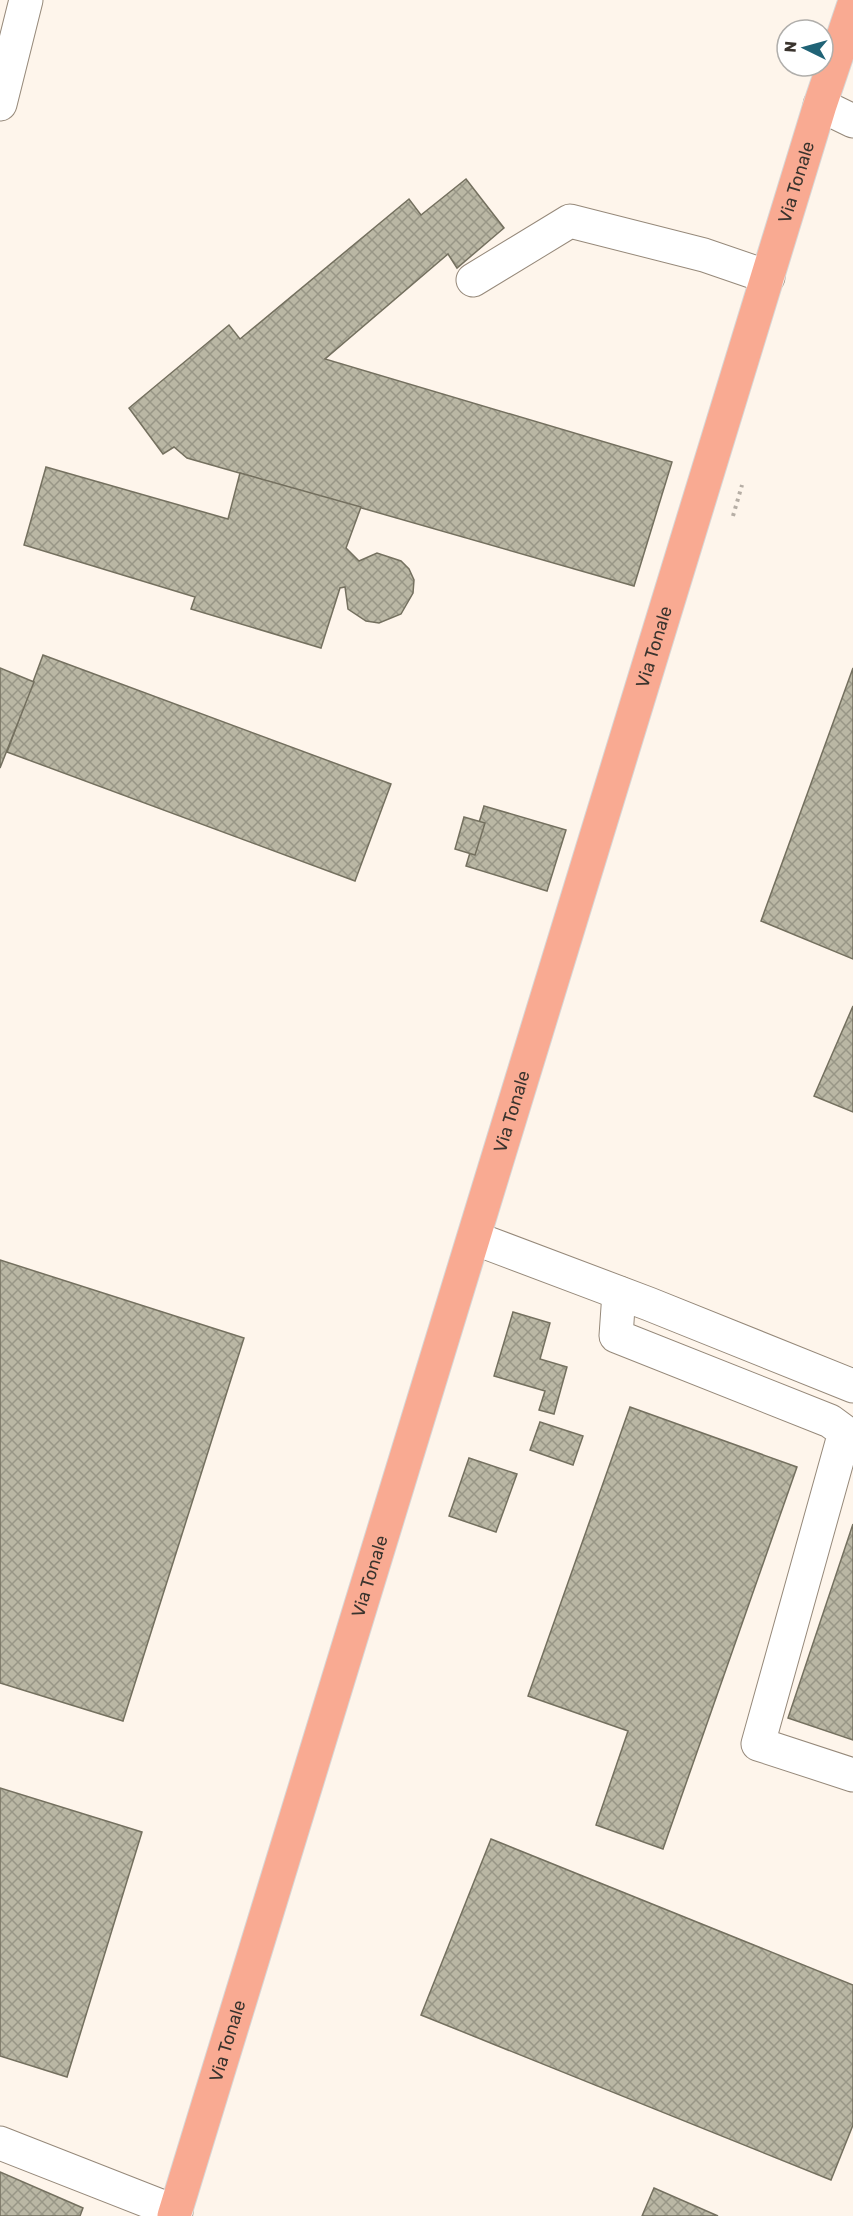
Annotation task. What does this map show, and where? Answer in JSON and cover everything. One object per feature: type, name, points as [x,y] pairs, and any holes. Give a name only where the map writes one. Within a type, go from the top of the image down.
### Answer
[{"type":"main road","name":"Via Tonale","points":[[175,2214],[820,105],[853,7]]},
{"type":"street","points":[[0,104],[27,0]]},
{"type":"street","points":[[820,105],[853,121]]},
{"type":"street","points":[[473,280],[570,221],[704,255],[768,277]]},
{"type":"street","points":[[474,1239],[619,1293],[853,1386]]},
{"type":"street","points":[[619,1293],[616,1336],[830,1420],[845,1432],[758,1744],[853,1775]]},
{"type":"street","points":[[0,2144],[175,2214]]},
{"type":"building","points":[[466,179],[504,228],[457,268],[448,254],[325,359],[672,462],[634,586],[187,458],[174,447],[163,454],[129,408],[229,325],[240,339],[409,199],[421,215]]},
{"type":"building","points":[[46,467],[228,519],[240,473],[361,507],[346,548],[359,561],[377,553],[401,561],[409,569],[414,580],[413,593],[401,614],[379,623],[366,621],[348,609],[345,587],[340,588],[321,648],[191,609],[195,597],[24,545]]},
{"type":"building","points":[[43,655],[391,784],[355,881],[7,752]]},
{"type":"building","points":[[0,668],[34,682],[0,768]]},
{"type":"building","points":[[853,668],[853,959],[761,921]]},
{"type":"building","points":[[484,806],[566,830],[547,891],[466,866]]},
{"type":"building","points":[[464,817],[485,823],[475,855],[455,849]]},
{"type":"building","points":[[853,1006],[853,1112],[814,1096]]},
{"type":"building","points":[[0,1260],[244,1338],[123,1721],[0,1683]]},
{"type":"building","points":[[513,1312],[550,1323],[540,1359],[567,1367],[554,1414],[539,1410],[545,1391],[494,1376]]},
{"type":"building","points":[[630,1407],[797,1467],[663,1849],[596,1825],[628,1731],[528,1696]]},
{"type":"building","points":[[540,1422],[583,1436],[573,1465],[530,1450]]},
{"type":"building","points":[[469,1458],[517,1474],[496,1532],[449,1516]]},
{"type":"building","points":[[853,1524],[853,1740],[788,1718]]},
{"type":"building","points":[[0,1788],[142,1832],[67,2077],[0,2056]]},
{"type":"building","points":[[491,1839],[853,1985],[853,2125],[831,2180],[421,2015]]},
{"type":"building","points":[[0,2172],[83,2208],[80,2216],[0,2216]]},
{"type":"building","points":[[654,2188],[718,2216],[642,2216]]}]
